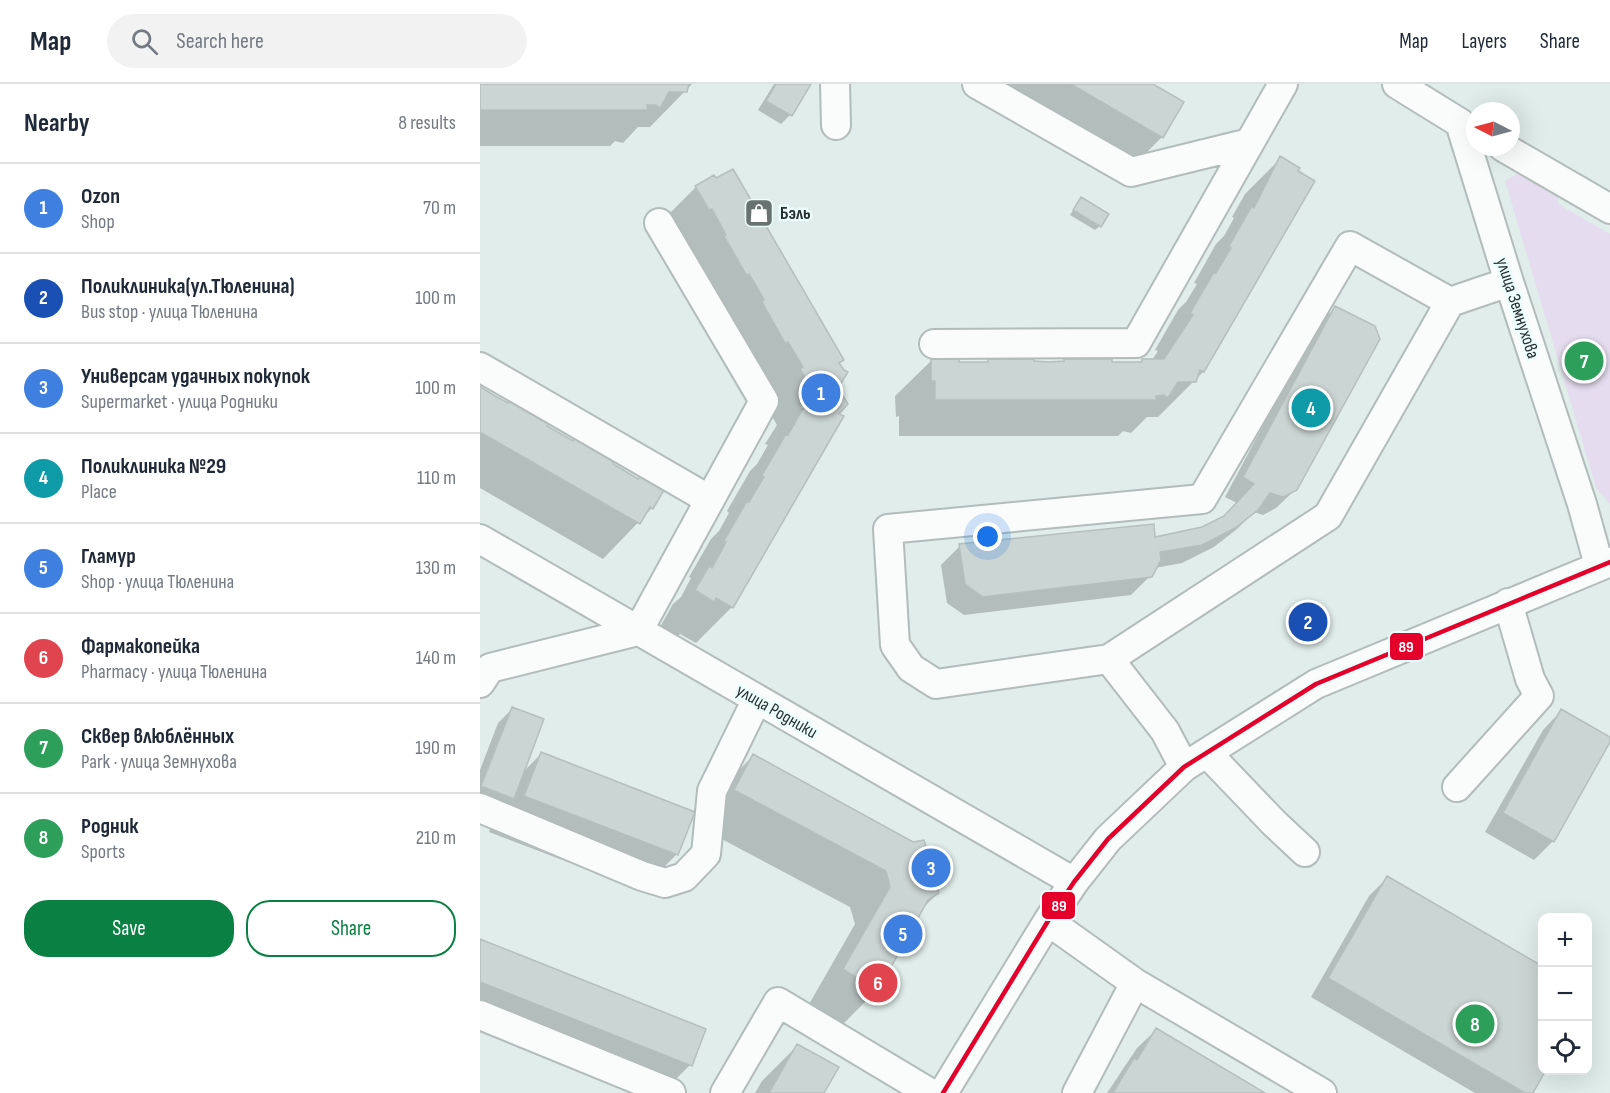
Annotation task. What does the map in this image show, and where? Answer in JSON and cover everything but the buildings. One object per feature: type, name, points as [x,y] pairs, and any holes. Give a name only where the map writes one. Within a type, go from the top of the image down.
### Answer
[{"type":"street","points":[[835,84],[836,125]]},
{"type":"street","points":[[977,84],[1131,172],[1249,143]]},
{"type":"street","points":[[934,344],[1136,343],[1283,84]]},
{"type":"street","name":"улица Земнухова","points":[[1397,84],[1466,126]]},
{"type":"street","name":"улица Земнухова","points":[[1476,156],[1509,282],[1582,504],[1605,563]]},
{"type":"street","points":[[1519,156],[1610,209]]},
{"type":"street","points":[[480,683],[490,668],[638,631],[764,402],[659,223]]},
{"type":"street","points":[[1450,302],[1350,246],[1202,499],[888,529],[895,645],[911,668],[936,684],[1109,659],[1328,516],[1450,302],[1509,282]]},
{"type":"street","points":[[480,367],[710,500]]},
{"type":"street","name":"улица Родники","points":[[480,539],[1074,882]]},
{"type":"street","points":[[943,1093],[1047,921],[1074,882],[1108,839],[1196,760],[1316,684],[1605,563]]},
{"type":"street","points":[[1457,787],[1539,696],[1530,679],[1508,603]]},
{"type":"street","points":[[1109,659],[1165,731],[1305,852]]},
{"type":"street","points":[[480,808],[642,876],[665,883],[684,877],[706,854],[712,791],[757,699]]},
{"type":"street","points":[[1047,921],[1135,983],[1322,1093]]},
{"type":"street","points":[[1077,1093],[1135,983]]},
{"type":"street","points":[[725,1093],[778,1002],[930,1093]]},
{"type":"street","points":[[480,1015],[671,1093]]},
{"type":"shaded area","points":[[1523,170],[1559,186],[1558,204],[1610,234],[1610,504],[1596,488],[1505,181]]},
{"type":"transit line","name":"89","points":[[943,1093],[1074,882],[1108,839],[1184,767],[1316,684],[1610,562]]},
{"type":"place","name":"Бэль","points":[[759,213]]},
{"type":"place","name":"Сквер влюблённых","points":[[1584,361]]},
{"type":"place","name":"Ozon","points":[[821,393]]},
{"type":"place","name":"Поликлиника №29","points":[[1311,408]]},
{"type":"place","name":"Поликлиника(ул.Тюленина)","points":[[1308,622]]},
{"type":"place","name":"Универсам удачных покупок","points":[[931,868]]},
{"type":"place","name":"Гламур","points":[[903,934]]},
{"type":"place","name":"Фармакопейка","points":[[878,983]]},
{"type":"place","name":"Родник","points":[[1475,1024]]}]
